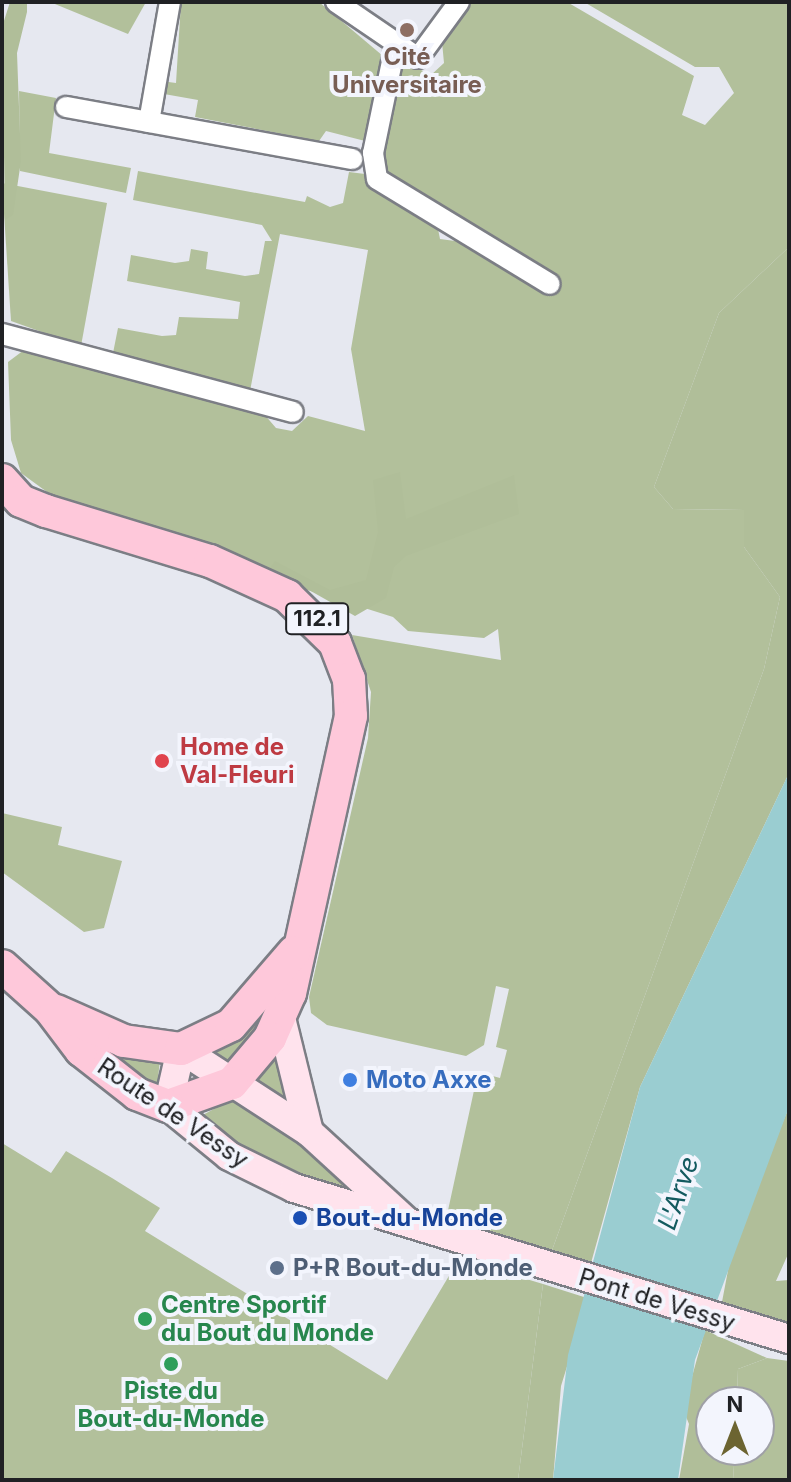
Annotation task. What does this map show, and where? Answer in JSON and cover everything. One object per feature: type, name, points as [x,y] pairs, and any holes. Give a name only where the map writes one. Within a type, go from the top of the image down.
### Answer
[{"type":"main road","name":"112.1","points":[[2,480],[21,501],[46,511],[270,587],[306,610],[335,643],[349,679],[350,733],[294,952],[281,1018],[232,1083]]},
{"type":"main road","name":"112.1","points":[[181,1049],[231,1025],[294,952]]},
{"type":"main road","name":"Route de Vessy","points":[[2,966],[50,1009],[115,1078],[168,1106]]},
{"type":"main road","name":"Route de Vessy","points":[[50,1009],[124,1041],[181,1049]]},
{"type":"main road","points":[[168,1106],[232,1083]]},
{"type":"street","points":[[149,122],[170,2]]},
{"type":"street","points":[[336,2],[395,47],[418,58],[459,2]]},
{"type":"street","points":[[395,47],[373,153],[377,179],[550,284]]},
{"type":"street","points":[[66,107],[352,159]]},
{"type":"street","points":[[2,334],[293,412]]},
{"type":"street","points":[[281,1018],[309,1132]]},
{"type":"street","points":[[168,1106],[181,1049]]},
{"type":"street","name":"Route de Vessy","points":[[181,1049],[309,1132],[405,1220]]},
{"type":"street","name":"Route de Vessy","points":[[168,1106],[219,1150],[294,1188],[405,1220],[546,1267]]},
{"type":"street","name":"Pont de Vessy","points":[[546,1267],[778,1336]]},
{"type":"green space","points":[[10,2],[27,2],[27,12],[17,53],[21,161],[13,215],[5,220],[2,27]]},
{"type":"green space","points":[[50,2],[146,2],[128,34]]},
{"type":"green space","points":[[181,2],[319,2],[383,56],[369,142],[326,131],[319,141],[195,117],[198,100],[164,94],[161,81],[176,83]]},
{"type":"green space","points":[[469,2],[567,2],[694,76],[682,115],[705,125],[734,93],[719,67],[695,67],[584,2],[789,2],[789,247],[719,313],[654,487],[673,509],[744,510],[744,547],[780,597],[764,669],[551,1253],[447,1215],[478,1072],[500,1078],[507,1050],[496,1047],[509,989],[496,986],[484,1045],[466,1056],[327,1025],[311,1013],[309,997],[368,738],[371,692],[352,635],[501,660],[498,629],[484,638],[408,631],[393,617],[301,588],[220,548],[58,500],[21,473],[11,440],[8,362],[24,350],[264,414],[276,428],[292,431],[308,416],[365,431],[351,349],[368,250],[280,234],[250,391],[113,353],[118,328],[162,336],[176,335],[179,317],[238,319],[240,302],[127,281],[131,255],[175,263],[189,261],[191,249],[208,252],[206,269],[245,276],[259,274],[265,241],[272,241],[262,225],[133,200],[138,171],[305,202],[307,196],[330,207],[343,203],[349,172],[365,174],[437,224],[440,239],[455,241],[461,237],[392,185],[380,165],[396,73],[407,63],[431,75],[444,63],[442,42]]},
{"type":"green space","points":[[19,91],[56,98],[49,153],[131,168],[126,193],[20,171]]},
{"type":"green space","points":[[2,183],[107,203],[81,346],[11,321]]},
{"type":"green space","points":[[789,247],[789,773],[640,1087],[591,1263],[551,1253],[764,669],[780,597],[744,547],[744,510],[673,509],[654,487],[719,313]]},
{"type":"green space","points":[[400,472],[406,519],[514,475],[519,514],[406,556],[394,567],[386,598],[355,616],[270,568],[275,561],[330,590],[366,580],[378,532],[373,480]]},
{"type":"green space","points":[[2,813],[62,827],[58,845],[122,861],[104,928],[84,932],[2,872]]},
{"type":"green space","points":[[246,1022],[266,1023],[229,1068],[201,1048]]},
{"type":"green space","points":[[84,1036],[160,1060],[157,1087],[152,1087]]},
{"type":"green space","points":[[281,1044],[296,1112],[249,1084]]},
{"type":"green space","points":[[238,1096],[286,1125],[365,1205],[228,1146],[199,1117]]},
{"type":"green space","points":[[789,1107],[789,1252],[776,1281],[789,1280],[789,1323],[722,1302],[733,1244]]},
{"type":"green space","name":"Centre Sportif du Bout du Monde","points":[[2,1143],[51,1173],[66,1151],[112,1178],[160,1208],[145,1231],[387,1380],[459,1259],[543,1284],[518,1480],[2,1480]]},
{"type":"green space","points":[[543,1284],[587,1298],[561,1386],[553,1480],[518,1480]]},
{"type":"green space","points":[[705,1330],[767,1358],[738,1369],[737,1386],[695,1386],[695,1466],[734,1466],[733,1480],[679,1480],[689,1424],[683,1409]]},
{"type":"green space","points":[[767,1358],[789,1361],[789,1480],[733,1480],[734,1466],[775,1466],[775,1386],[737,1386],[738,1369]]},
{"type":"water","name":"L'Arve","points":[[789,773],[789,1107],[695,1360],[678,1480],[553,1480],[568,1355],[640,1087]]},
{"type":"place","name":"Cité Universitaire","points":[[407,30]]},
{"type":"place","name":"Home de Val-Fleuri","points":[[162,761]]},
{"type":"place","name":"Moto Axxe","points":[[350,1080]]},
{"type":"place","name":"Bout-du-Monde","points":[[300,1218]]},
{"type":"place","name":"P+R Bout-du-Monde","points":[[277,1268]]},
{"type":"place","name":"Centre Sportif du Bout du Monde","points":[[145,1319]]},
{"type":"place","name":"Piste du Bout-du-Monde","points":[[171,1364]]}]
